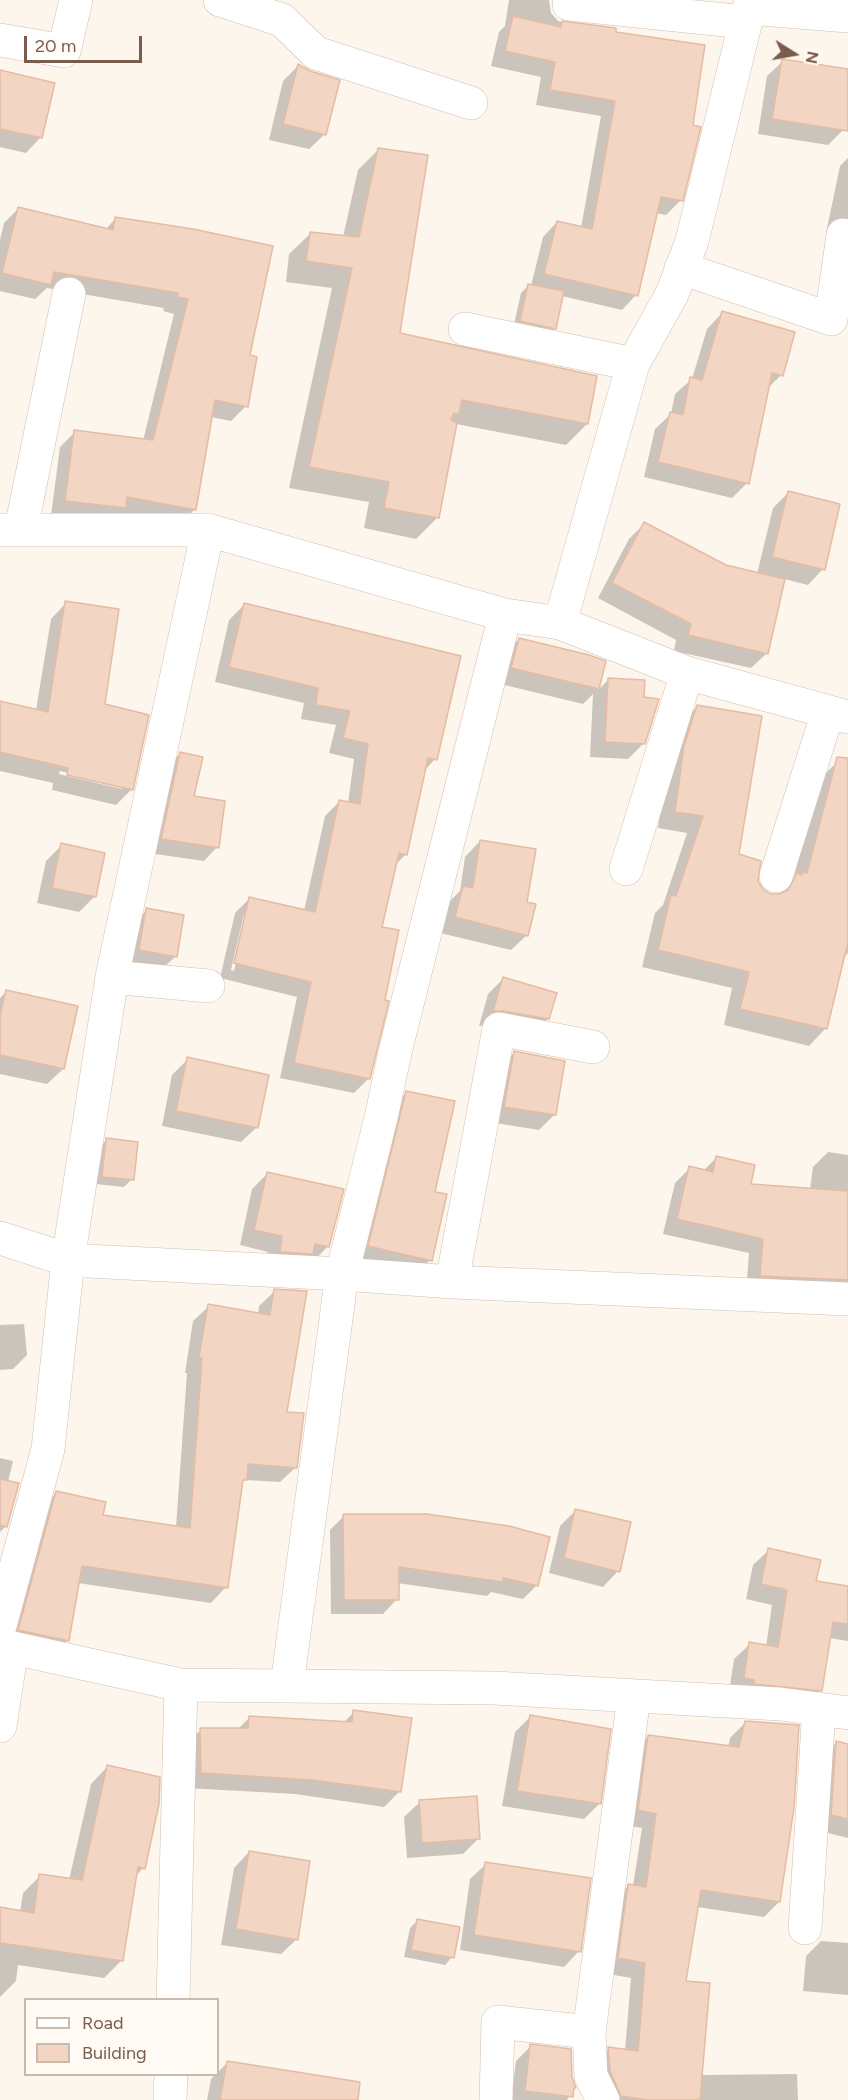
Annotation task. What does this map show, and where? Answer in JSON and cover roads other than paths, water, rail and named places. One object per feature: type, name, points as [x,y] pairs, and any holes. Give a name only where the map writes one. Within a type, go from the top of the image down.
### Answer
[{"type":"street","points":[[0,40],[64,51],[76,0]]},
{"type":"street","points":[[220,0],[282,20],[316,53],[471,103]]},
{"type":"street","points":[[569,4],[848,16]]},
{"type":"street","points":[[560,622],[633,364],[672,294],[692,241],[748,10]]},
{"type":"street","points":[[681,268],[831,319],[843,235],[848,237]]},
{"type":"street","points":[[69,294],[10,529],[208,530],[505,615],[560,622],[687,673],[838,714],[776,876]]},
{"type":"street","points":[[465,329],[633,364]]},
{"type":"street","points":[[0,1726],[4,1640],[48,1449],[68,1260],[112,977],[208,530]]},
{"type":"street","points":[[287,1685],[342,1274],[396,1048],[505,615]]},
{"type":"street","points":[[626,869],[687,673]]},
{"type":"street","points":[[112,977],[208,986]]},
{"type":"street","points":[[452,1282],[499,1029],[593,1047]]},
{"type":"street","points":[[0,1238],[68,1260],[452,1282],[848,1299]]},
{"type":"street","points":[[4,1640],[181,1685],[494,1688],[780,1704],[834,1711],[805,1928]]},
{"type":"street","points":[[173,1998],[181,1685]]},
{"type":"street","points":[[603,2100],[591,2076],[589,2032],[634,1697]]},
{"type":"street","points":[[496,2100],[498,2022],[589,2032]]},
{"type":"street","points":[[170,2100],[171,2076]]}]
